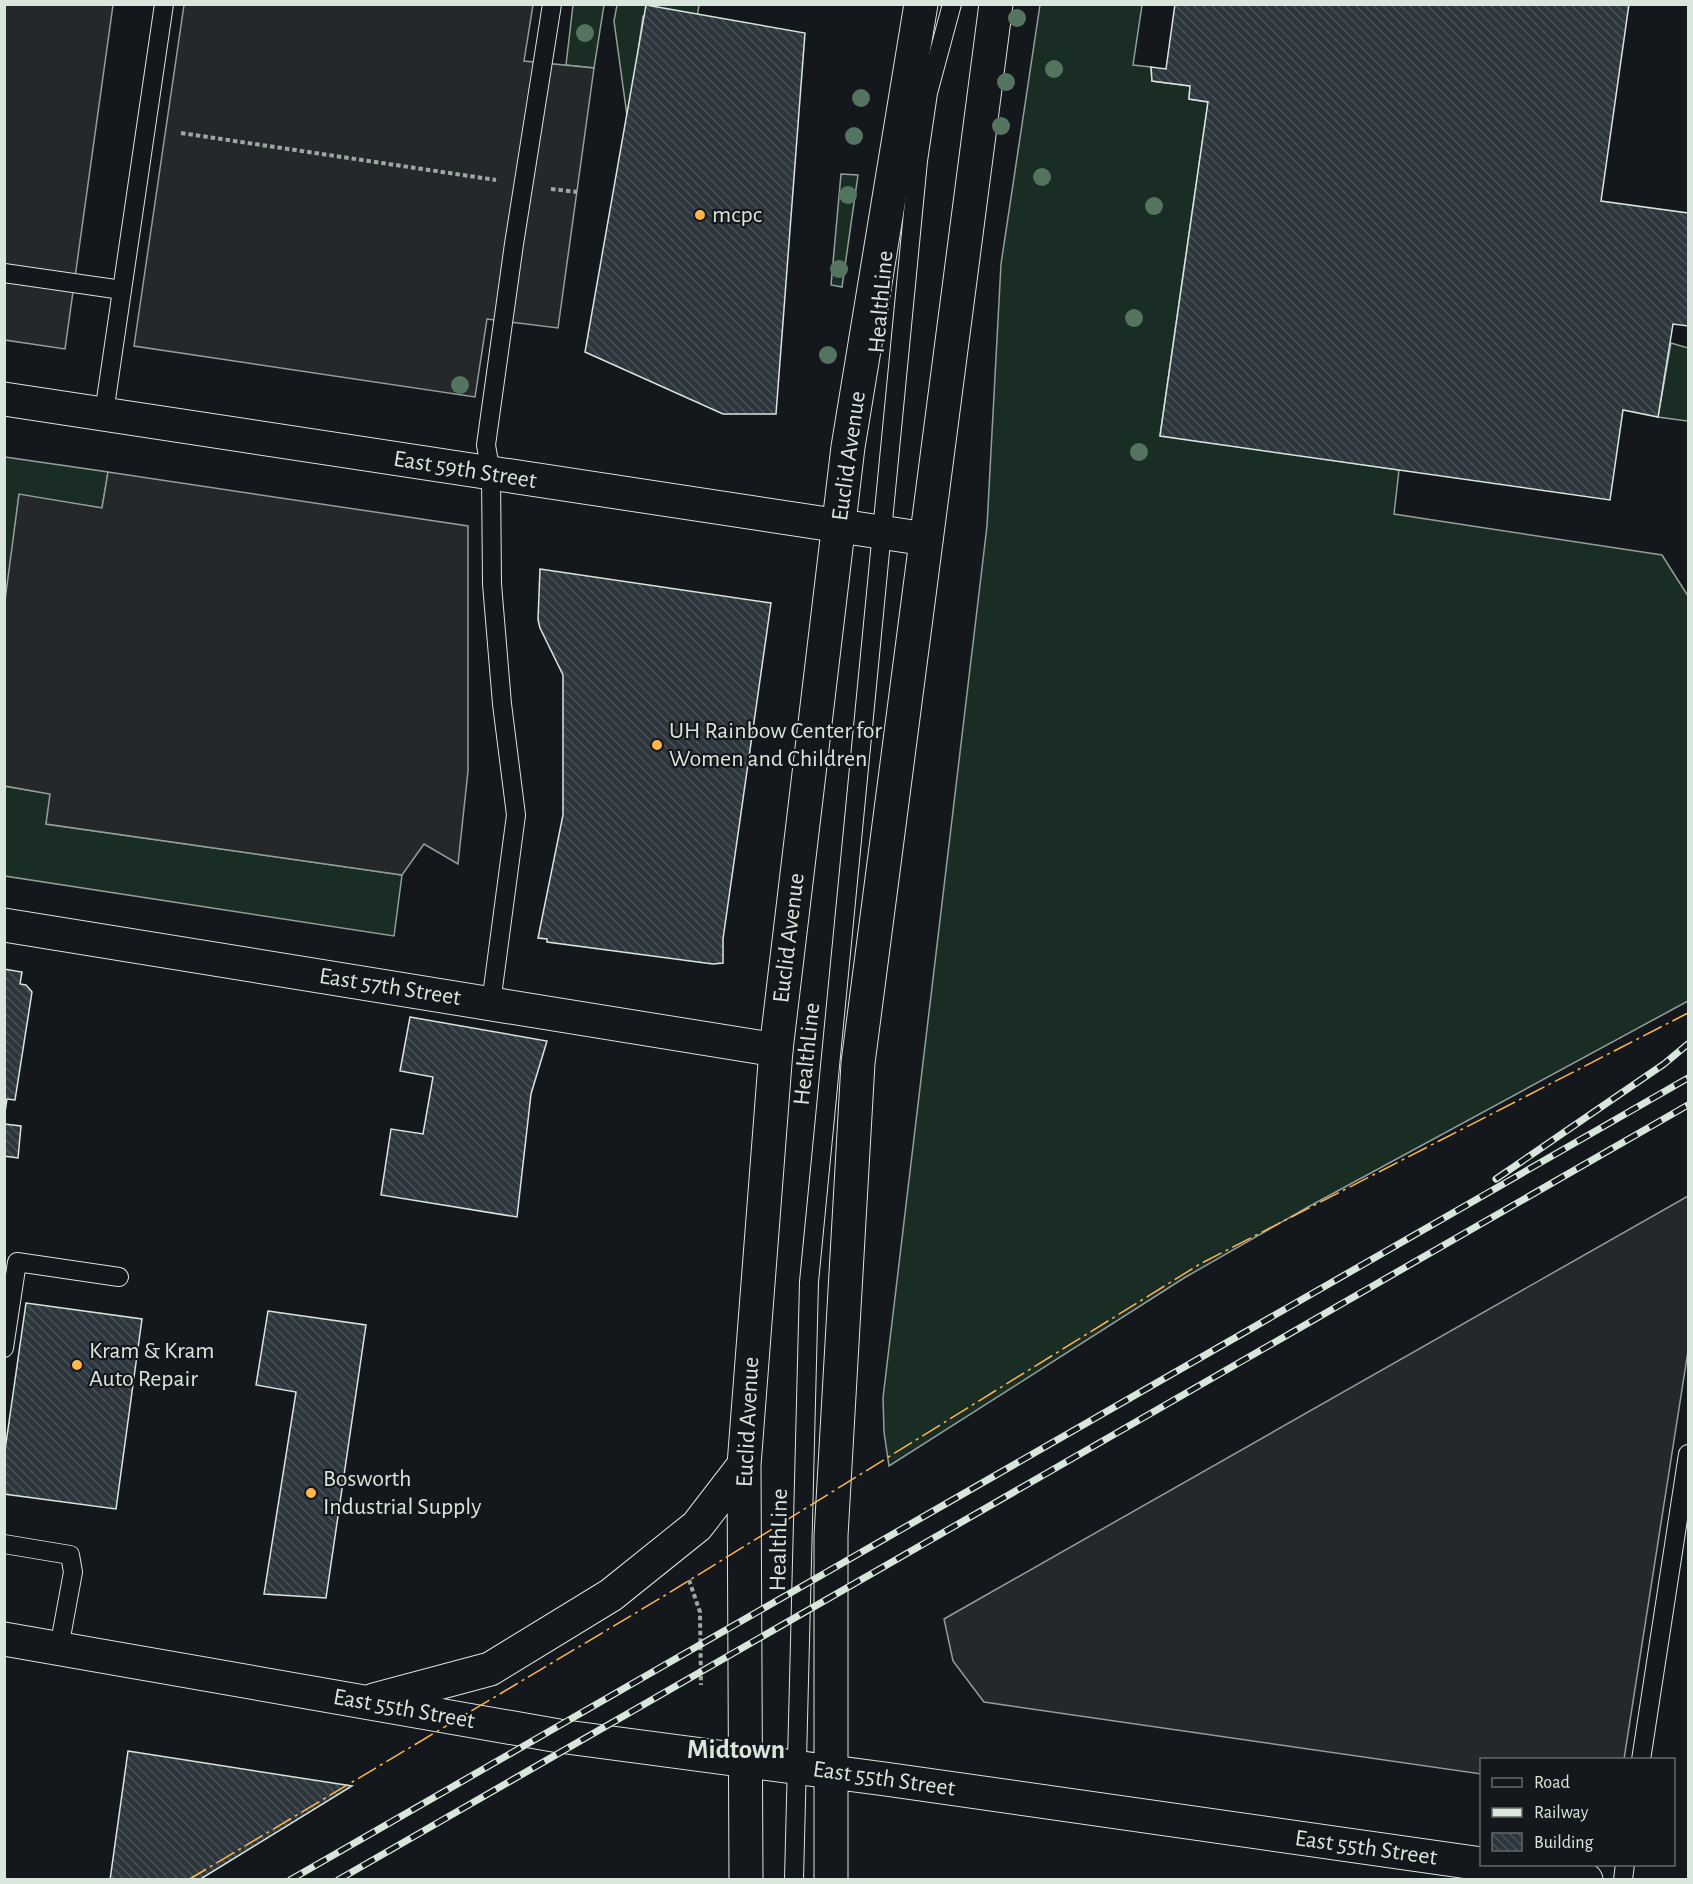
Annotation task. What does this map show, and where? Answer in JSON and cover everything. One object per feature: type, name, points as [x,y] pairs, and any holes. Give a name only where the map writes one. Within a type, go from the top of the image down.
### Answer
[{"type":"main road","name":"Euclid Avenue","points":[[746,1880],[744,1466],[776,1050],[848,447],[921,4]]},
{"type":"main road","points":[[831,1880],[831,1536],[858,1063],[996,4]]},
{"type":"main road","name":"East 59th Street","points":[[4,399],[926,539]]},
{"type":"main road","name":"East 57th Street","points":[[4,925],[776,1050]]},
{"type":"main road","points":[[365,1702],[490,1669],[611,1595],[697,1526],[744,1466]]},
{"type":"main road","name":"East 55th Street","points":[[4,1639],[559,1736],[797,1767],[1480,1864]]},
{"type":"main road","name":"East 55th Street","points":[[1495,1866],[1586,1880]]},
{"type":"lane","points":[[104,413],[164,4]]},
{"type":"lane","points":[[491,1004],[516,815],[502,704],[492,584],[491,474],[486,445],[552,4]]},
{"type":"lane","name":"HealthLine","points":[[926,4],[927,93]]},
{"type":"lane","name":"HealthLine","points":[[794,1880],[809,1282],[918,161],[927,93],[951,4]]},
{"type":"lane","points":[[4,273],[122,290]]},
{"type":"lane","points":[[4,1348],[11,1261],[119,1277]]},
{"type":"lane","points":[[1641,1758],[1689,1454]]},
{"type":"lane","points":[[4,1545],[70,1555],[73,1572],[59,1648]]},
{"type":"path","points":[[181,133],[577,192]]},
{"type":"path","points":[[688,1574],[700,1612],[701,1686]]},
{"type":"green space","points":[[573,5],[604,5],[594,68],[566,65]]},
{"type":"green space","points":[[617,5],[699,5],[696,23],[643,16],[628,123],[614,21]]},
{"type":"green space","points":[[1040,5],[1142,5],[1133,65],[1151,67],[1152,81],[1190,86],[1189,99],[1208,102],[1160,435],[1399,470],[1394,514],[1662,555],[1688,596],[1688,1001],[1308,1207],[1184,1278],[889,1466],[884,1432],[883,1398],[987,526],[1001,264]]},
{"type":"green space","points":[[841,174],[858,175],[842,287],[831,285]]},
{"type":"green space","points":[[1671,343],[1688,348],[1687,421],[1658,417]]},
{"type":"green space","points":[[5,457],[108,472],[102,508],[19,495],[5,608]]},
{"type":"green space","points":[[4,786],[51,794],[46,824],[402,875],[394,936],[5,876]]},
{"type":"shaded area","points":[[4,5],[113,5],[65,349],[5,340]]},
{"type":"shaded area","points":[[184,5],[533,5],[524,61],[594,68],[558,328],[487,319],[475,397],[134,346]]},
{"type":"shaded area","points":[[108,472],[468,526],[468,771],[458,864],[424,844],[402,875],[46,824],[50,794],[5,786],[4,608],[19,494],[102,508]]},
{"type":"shaded area","points":[[1688,1196],[1688,1351],[1624,1758],[1480,1758],[1480,1774],[984,1702],[953,1661],[944,1619]]},
{"type":"building","points":[[1175,4],[1629,4],[1601,201],[1688,213],[1688,326],[1673,324],[1658,417],[1623,410],[1610,500],[1160,436],[1208,102],[1189,99],[1190,86],[1152,81],[1151,67],[1166,69]]},
{"type":"building","name":"mcpc","points":[[646,5],[805,33],[776,414],[723,414],[585,352]]},
{"type":"building","name":"UH Rainbow Center for Women and Children","points":[[540,569],[771,603],[723,939],[723,963],[713,964],[547,942],[547,939],[538,938],[563,815],[563,675],[538,620]]},
{"type":"building","points":[[4,969],[22,972],[20,984],[26,985],[32,992],[15,1100],[7,1099],[5,1112]]},
{"type":"building","points":[[410,1017],[547,1041],[531,1094],[517,1217],[381,1195],[391,1129],[423,1134],[433,1077],[400,1071]]},
{"type":"building","points":[[4,1124],[21,1126],[18,1158],[4,1156]]},
{"type":"building","name":"Kram & Kram Auto Repair","points":[[26,1303],[142,1319],[116,1509],[4,1494],[4,1457]]},
{"type":"building","name":"Bosworth Industrial Supply","points":[[268,1311],[366,1325],[326,1598],[264,1594],[296,1392],[256,1385]]},
{"type":"building","points":[[128,1751],[352,1786],[199,1880],[110,1880]]},
{"type":"railway","points":[[1496,1179],[1664,1064],[1688,1044]]},
{"type":"railway","points":[[290,1880],[1688,1078]]},
{"type":"railway","points":[[338,1880],[1688,1105]]},
{"type":"power","points":[[188,1880],[664,1596],[1200,1264],[1688,1013]]},
{"type":"place","name":"mcpc","points":[[700,215]]},
{"type":"place","name":"UH Rainbow Center for Women and Children","points":[[657,745]]},
{"type":"place","name":"Kram & Kram Auto Repair","points":[[77,1365]]},
{"type":"place","name":"Bosworth Industrial Supply","points":[[311,1493]]},
{"type":"district","name":"Midtown","points":[[736,1749]]}]
